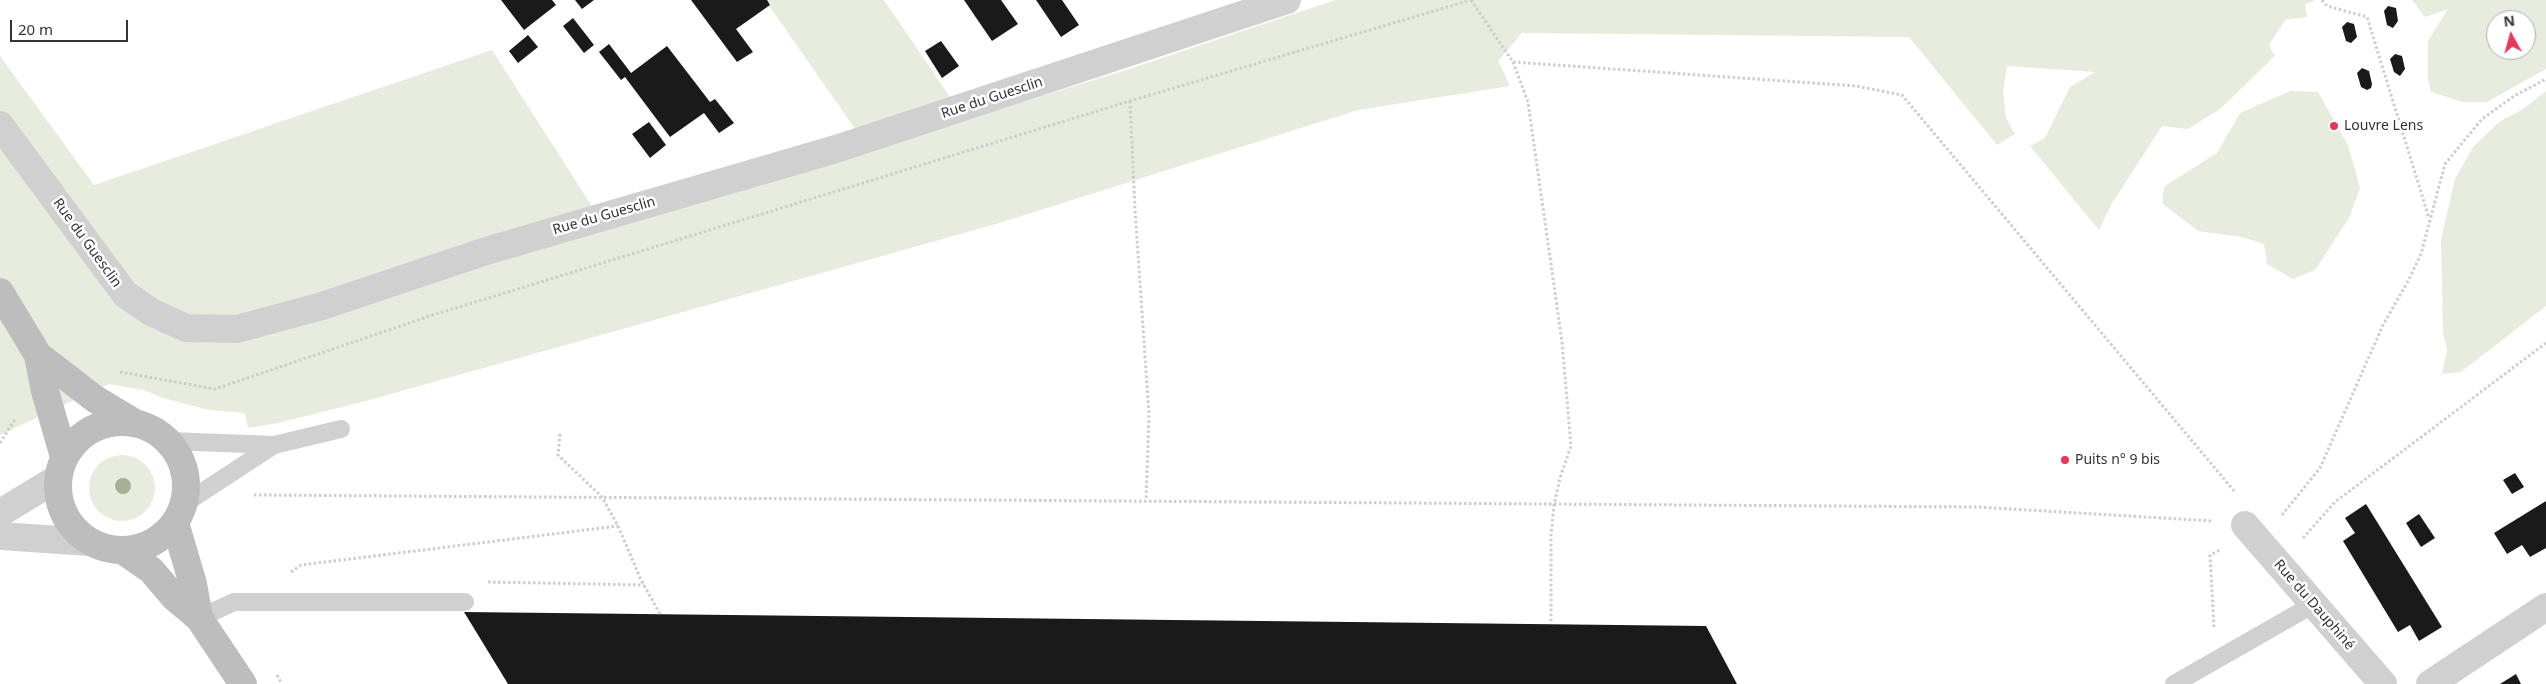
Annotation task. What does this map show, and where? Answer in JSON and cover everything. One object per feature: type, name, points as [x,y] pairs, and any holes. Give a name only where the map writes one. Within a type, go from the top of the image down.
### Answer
[{"type":"street","name":"Rue du Guesclin","points":[[0,125],[125,294],[151,312],[186,328],[237,329],[322,306],[486,251],[836,149],[1287,0]]},
{"type":"street","points":[[0,292],[38,355],[61,468],[60,501],[68,521],[90,542]]},
{"type":"street","points":[[38,355],[95,399],[136,423],[154,430],[169,441],[181,460],[187,481],[180,514],[199,618]]},
{"type":"street","points":[[0,513],[61,468],[72,445],[94,428],[121,421],[136,423]]},
{"type":"street","points":[[0,536],[90,542],[105,548],[122,550],[152,543],[180,514]]},
{"type":"street","name":"Rue du Dauphiné","points":[[2248,529],[2383,684]]},
{"type":"street","points":[[122,550],[151,570],[174,597],[199,618],[243,684]]},
{"type":"street","points":[[2430,684],[2546,607]]},
{"type":"lane","points":[[169,441],[274,445],[341,429]]},
{"type":"lane","points":[[180,514],[274,445]]},
{"type":"lane","points":[[199,618],[234,602],[465,602]]},
{"type":"lane","points":[[2174,684],[2314,604]]},
{"type":"path","points":[[116,371],[215,389],[442,312],[1130,101],[1471,0],[1513,62],[1528,102],[1563,352],[1571,446],[1560,478],[1554,505],[1551,535],[1551,624]]},
{"type":"path","points":[[2322,0],[2328,6],[2367,17],[2429,218]]},
{"type":"path","points":[[1513,62],[1856,86],[1902,95],[2239,496]]},
{"type":"path","points":[[2216,660],[2210,555],[2248,529],[2281,516],[2320,468],[2383,325],[2421,254],[2429,218],[2445,164],[2482,119],[2514,96],[2546,79]]},
{"type":"path","points":[[1130,101],[1149,414],[1146,502]]},
{"type":"path","points":[[2279,564],[2335,502],[2546,343]]},
{"type":"path","points":[[0,443],[20,413]]},
{"type":"path","points":[[560,434],[558,455],[602,496],[618,526],[644,585],[660,614]]},
{"type":"path","points":[[252,495],[1976,507],[2198,520],[2248,529]]},
{"type":"path","points":[[293,577],[286,575],[301,565],[618,526]]},
{"type":"path","points":[[487,582],[644,585]]},
{"type":"shaded area","points":[[765,0],[884,0],[954,103],[858,133]]},
{"type":"shaded area","points":[[1335,0],[2316,0],[2305,4],[2307,17],[2285,20],[2269,45],[2275,56],[2220,109],[2188,129],[2162,126],[2111,205],[2099,230],[2030,146],[2045,138],[2070,87],[2095,72],[2007,66],[2003,92],[2006,118],[2015,134],[1997,145],[1909,37],[1522,33],[1498,61],[1510,86],[1358,110],[996,224],[366,401],[278,423],[248,428],[245,413],[209,410],[163,398],[144,390],[109,384],[0,435],[0,56],[94,185],[492,50],[597,214],[842,158],[1126,70]]},
{"type":"shaded area","points":[[2412,0],[2546,0],[2546,69],[2487,102],[2463,102],[2431,92],[2428,80],[2428,41],[2448,9],[2425,17]]},
{"type":"shaded area","points":[[2290,91],[2318,92],[2348,145],[2360,188],[2349,218],[2315,270],[2293,279],[2267,264],[2264,244],[2242,237],[2198,231],[2163,204],[2165,186],[2217,153],[2240,113]]},
{"type":"shaded area","points":[[2546,91],[2546,306],[2461,372],[2442,374],[2447,350],[2443,332],[2441,239],[2455,179],[2473,147],[2499,122],[2523,109]]},
{"type":"shaded area","points":[[116,455],[128,455],[140,460],[150,470],[155,482],[153,501],[140,516],[128,521],[116,521],[104,516],[94,506],[89,494],[89,482],[94,470],[104,460]]},
{"type":"building","points":[[501,0],[552,0],[556,5],[524,30]]},
{"type":"building","points":[[575,0],[594,0],[582,9]]},
{"type":"building","points":[[691,0],[767,0],[770,5],[736,29],[753,52],[737,62]]},
{"type":"building","points":[[964,0],[1001,0],[1018,24],[992,41]]},
{"type":"building","points":[[1036,0],[1062,0],[1079,25],[1061,37]]},
{"type":"building","points":[[2388,6],[2396,8],[2398,21],[2393,28],[2387,25],[2384,11]]},
{"type":"building","points":[[573,18],[594,45],[584,53],[563,26]]},
{"type":"building","points":[[2347,22],[2354,24],[2357,37],[2351,43],[2346,41],[2342,27]]},
{"type":"building","points":[[528,35],[538,47],[518,63],[509,51]]},
{"type":"building","points":[[941,41],[959,66],[942,78],[925,51]]},
{"type":"building","points":[[609,44],[631,73],[667,46],[710,102],[715,99],[734,123],[719,133],[704,113],[670,137],[625,77],[621,80],[599,52]]},
{"type":"building","points":[[2395,54],[2402,56],[2405,69],[2400,76],[2394,72],[2390,59]]},
{"type":"building","points":[[2362,68],[2369,71],[2372,84],[2371,88],[2367,90],[2361,87],[2357,73]]},
{"type":"building","points":[[649,122],[666,145],[650,158],[632,134]]},
{"type":"building","points":[[2515,473],[2524,487],[2512,494],[2503,480]]},
{"type":"building","points":[[2546,501],[2546,548],[2530,557],[2522,545],[2507,554],[2494,533]]},
{"type":"building","points":[[2366,504],[2442,627],[2419,641],[2410,625],[2398,632],[2343,541],[2355,533],[2345,518]]},
{"type":"building","points":[[2419,514],[2435,538],[2421,547],[2406,523]]},
{"type":"building","points":[[464,612],[1706,626],[1737,684],[508,684]]},
{"type":"building","points":[[2516,674],[2521,684],[2500,684]]},
{"type":"place","name":"Louvre Lens","points":[[2334,126]]},
{"type":"place","name":"Puits n° 9 bis","points":[[2065,460]]}]
